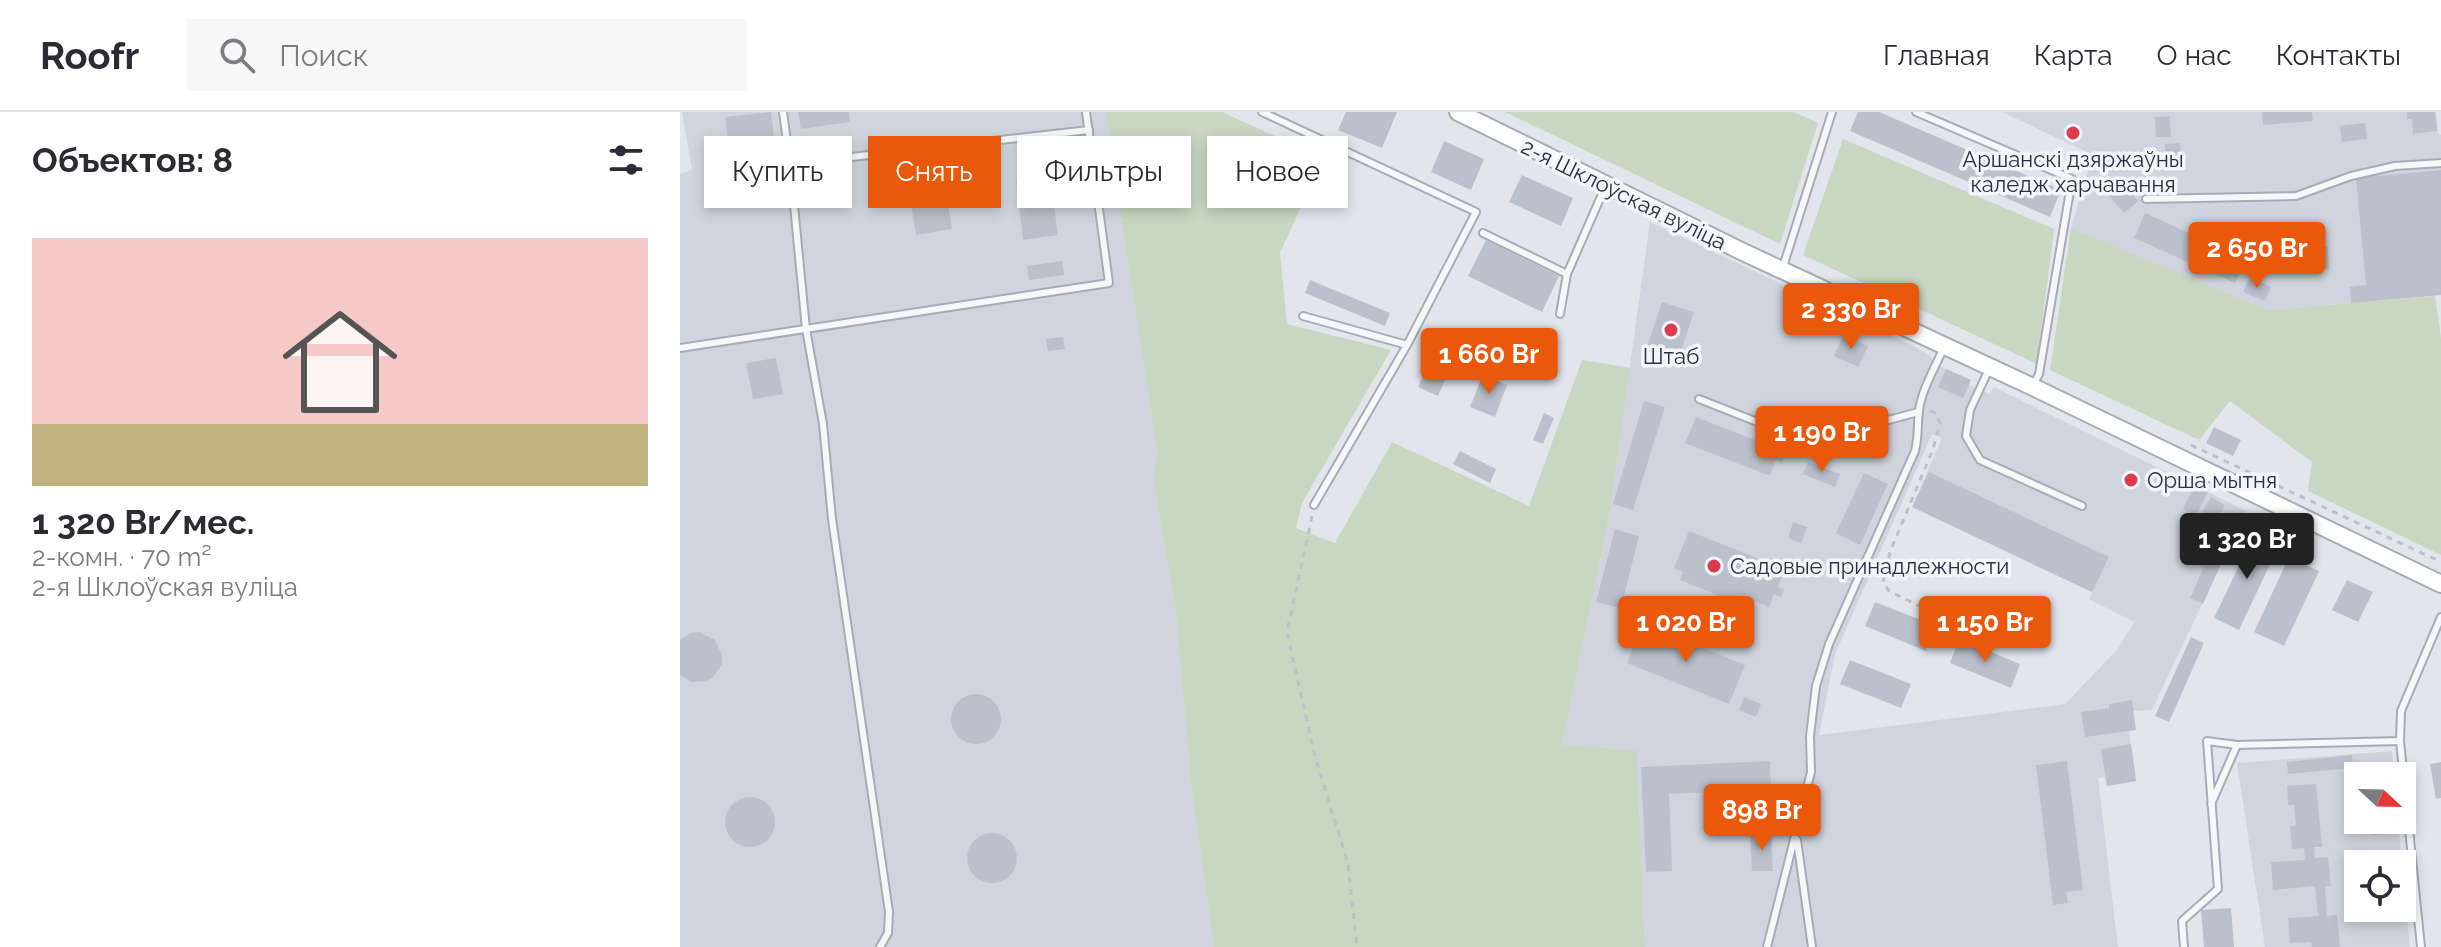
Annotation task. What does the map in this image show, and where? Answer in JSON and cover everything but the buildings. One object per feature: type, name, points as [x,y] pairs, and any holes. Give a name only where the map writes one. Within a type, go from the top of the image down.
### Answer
[{"type":"street","name":"2-я Шклоўская вуліца","points":[[1458,112],[2441,584]]},
{"type":"lane","points":[[783,112],[786,136]]},
{"type":"lane","points":[[680,348],[1109,283],[1086,112]]},
{"type":"lane","points":[[1262,112],[1476,212],[1407,345],[1314,505]]},
{"type":"lane","points":[[1782,270],[1832,112]]},
{"type":"lane","points":[[1916,112],[2072,179],[2039,374],[2033,387]]},
{"type":"lane","points":[[852,157],[1089,130]]},
{"type":"lane","points":[[2146,199],[2296,196],[2365,172],[2395,166],[2441,163]]},
{"type":"lane","points":[[1560,314],[1567,274],[1606,185]]},
{"type":"lane","points":[[794,208],[806,329],[823,424],[832,519],[889,912],[888,933],[880,947]]},
{"type":"lane","points":[[1483,233],[1567,274]]},
{"type":"lane","points":[[1303,316],[1407,345]]},
{"type":"lane","points":[[1767,947],[1811,772],[1810,736],[1816,686],[1829,644],[1915,451],[1920,433],[1918,412],[1944,346]]},
{"type":"lane","points":[[1990,367],[1970,410],[1966,436],[1980,460],[2082,506]]},
{"type":"lane","points":[[1699,399],[1808,442],[1918,412]]},
{"type":"lane","points":[[2421,947],[2400,741],[2401,711],[2441,617]]},
{"type":"lane","points":[[2184,947],[2182,921],[2218,889],[2207,741],[2237,745],[2400,741]]},
{"type":"lane","points":[[2211,804],[2237,745]]},
{"type":"lane","points":[[1796,837],[1812,947]]},
{"type":"path","points":[[1918,412],[1926,410],[1936,413],[1940,423],[1933,449],[1890,552],[1883,582],[1889,591],[1954,623]]},
{"type":"path","points":[[2183,441],[2441,562]]},
{"type":"path","points":[[1314,505],[1287,632],[1314,753],[1348,864],[1357,947]]},
{"type":"shaded area","points":[[682,112],[1105,112],[1109,136],[1017,136],[1017,208],[1120,208],[1157,453],[1153,479],[1175,605],[1192,793],[1214,947],[680,947],[680,174],[692,170]]},
{"type":"shaded area","points":[[2002,112],[2436,112],[2438,134],[2441,135],[2441,295],[2268,310],[2071,228],[2093,155]]},
{"type":"shaded area","points":[[1650,222],[1916,347],[1937,365],[1971,380],[1969,385],[1990,394],[1994,387],[2246,511],[2152,710],[2133,711],[2129,731],[2136,781],[2107,786],[2105,777],[2098,778],[2118,947],[1645,947],[1637,750],[1562,745],[1609,517]],"holes":[[[1932,434],[1942,438],[1912,507],[2092,592],[2089,599],[2134,622],[2117,650],[2065,704],[1819,735],[1835,654]]]},
{"type":"shaded area","points":[[2392,751],[2393,762],[2344,762],[2344,834],[2399,834],[2401,850],[2344,850],[2344,922],[2408,922],[2410,947],[2265,947],[2237,763]]},
{"type":"green space","points":[[1105,112],[1222,112],[1275,136],[1207,136],[1207,208],[1300,208],[1280,253],[1287,324],[1391,350],[1302,503],[1296,528],[1335,543],[1392,442],[1529,506],[1582,360],[1630,368],[1609,517],[1562,745],[1637,750],[1645,947],[1214,947],[1192,793],[1175,605],[1153,479],[1157,453],[1120,208],[1191,208],[1191,136],[1109,136]]},
{"type":"green space","points":[[1505,112],[1794,112],[1818,123],[1780,244]]},
{"type":"green space","points":[[1843,139],[2054,229],[2037,364],[1803,255]]},
{"type":"green space","points":[[2071,228],[2268,310],[2435,296],[2441,338],[2441,555],[2308,491],[2312,462],[2230,401],[2199,440],[2050,370]]},
{"type":"place","name":"Аршанскі дзяржаўны каледж харчавання","points":[[2073,133]]},
{"type":"place","name":"Штаб","points":[[1671,330]]},
{"type":"place","name":"Орша мытня","points":[[2131,480]]},
{"type":"place","name":"Садовые принадлежности","points":[[1714,566]]}]
